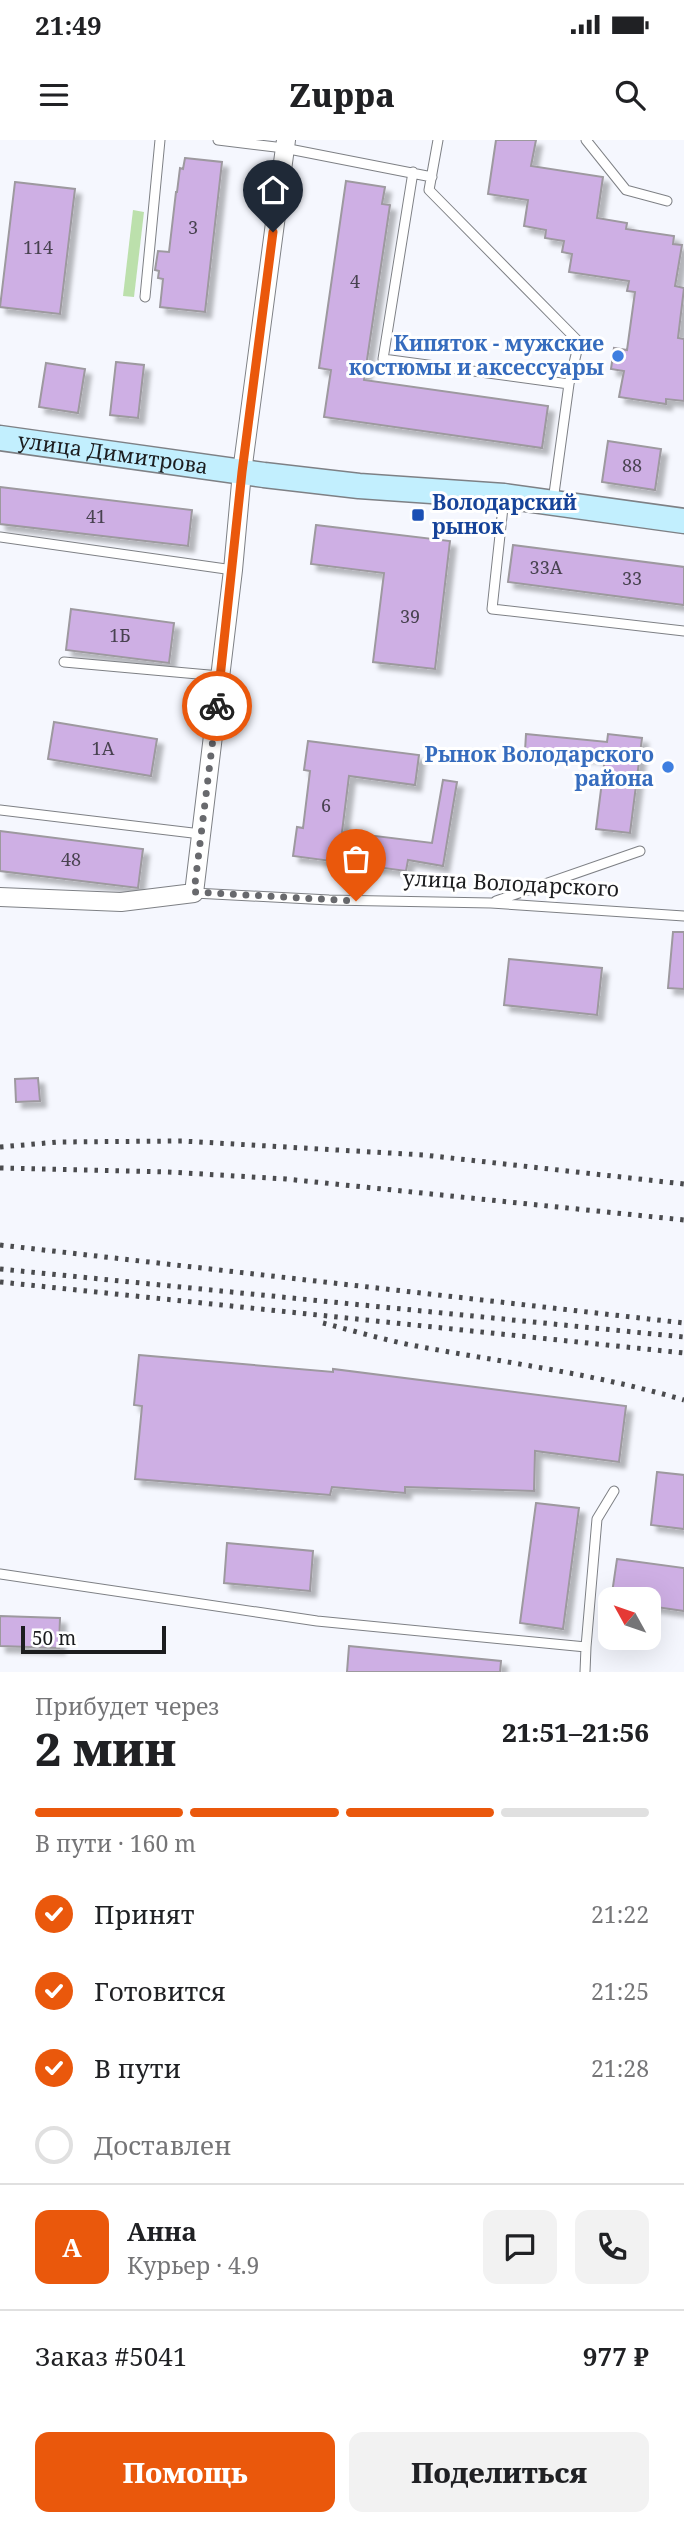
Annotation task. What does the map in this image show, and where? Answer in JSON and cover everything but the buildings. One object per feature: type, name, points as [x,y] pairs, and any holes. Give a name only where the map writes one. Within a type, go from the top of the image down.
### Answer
[{"type":"main road","name":"улица Димитрова","points":[[0,439],[242,472],[359,486],[505,496],[684,521]]},
{"type":"street","points":[[194,892],[233,570],[242,472],[285,144]]},
{"type":"street","name":"улица Володарского","points":[[0,897],[121,902],[194,892]]},
{"type":"lane","points":[[145,297],[160,140]]},
{"type":"lane","points":[[218,140],[285,144],[432,177]]},
{"type":"lane","points":[[438,140],[429,190],[579,342],[569,384],[553,502]]},
{"type":"lane","points":[[586,140],[626,190],[667,201]]},
{"type":"lane","points":[[413,172],[383,359],[569,384]]},
{"type":"lane","points":[[505,496],[492,609],[684,631]]},
{"type":"lane","points":[[0,537],[233,570]]},
{"type":"lane","points":[[64,662],[220,676]]},
{"type":"lane","points":[[0,810],[201,834]]},
{"type":"lane","points":[[491,903],[640,851]]},
{"type":"lane","name":"улица Володарского","points":[[194,892],[329,900],[491,903],[684,916]]},
{"type":"lane","points":[[585,1672],[597,1519],[614,1491]]},
{"type":"lane","points":[[0,1574],[317,1621],[586,1647]]},
{"type":"green space","points":[[133,210],[144,212],[134,297],[123,296]]},
{"type":"railway","points":[[0,1147],[58,1142],[182,1141],[424,1155],[684,1184]]},
{"type":"railway","points":[[0,1168],[168,1172],[286,1179],[684,1220]]},
{"type":"railway","points":[[0,1245],[684,1323]]},
{"type":"railway","points":[[0,1269],[684,1337]]},
{"type":"railway","points":[[0,1282],[684,1353]]},
{"type":"railway","points":[[323,1323],[406,1344],[581,1375],[684,1400]]},
{"type":"way so far","points":[[217,706],[194,892],[356,901]]},
{"type":"place","name":"Кипяток - мужские костюмы и аксессуары","points":[[618,356]]},
{"type":"place","name":"Володарский рынок","points":[[418,515]]},
{"type":"place","name":"Рынок Володарского района","points":[[668,767]]},
{"type":"route","points":[[217,706],[242,472],[273,232]]}]
